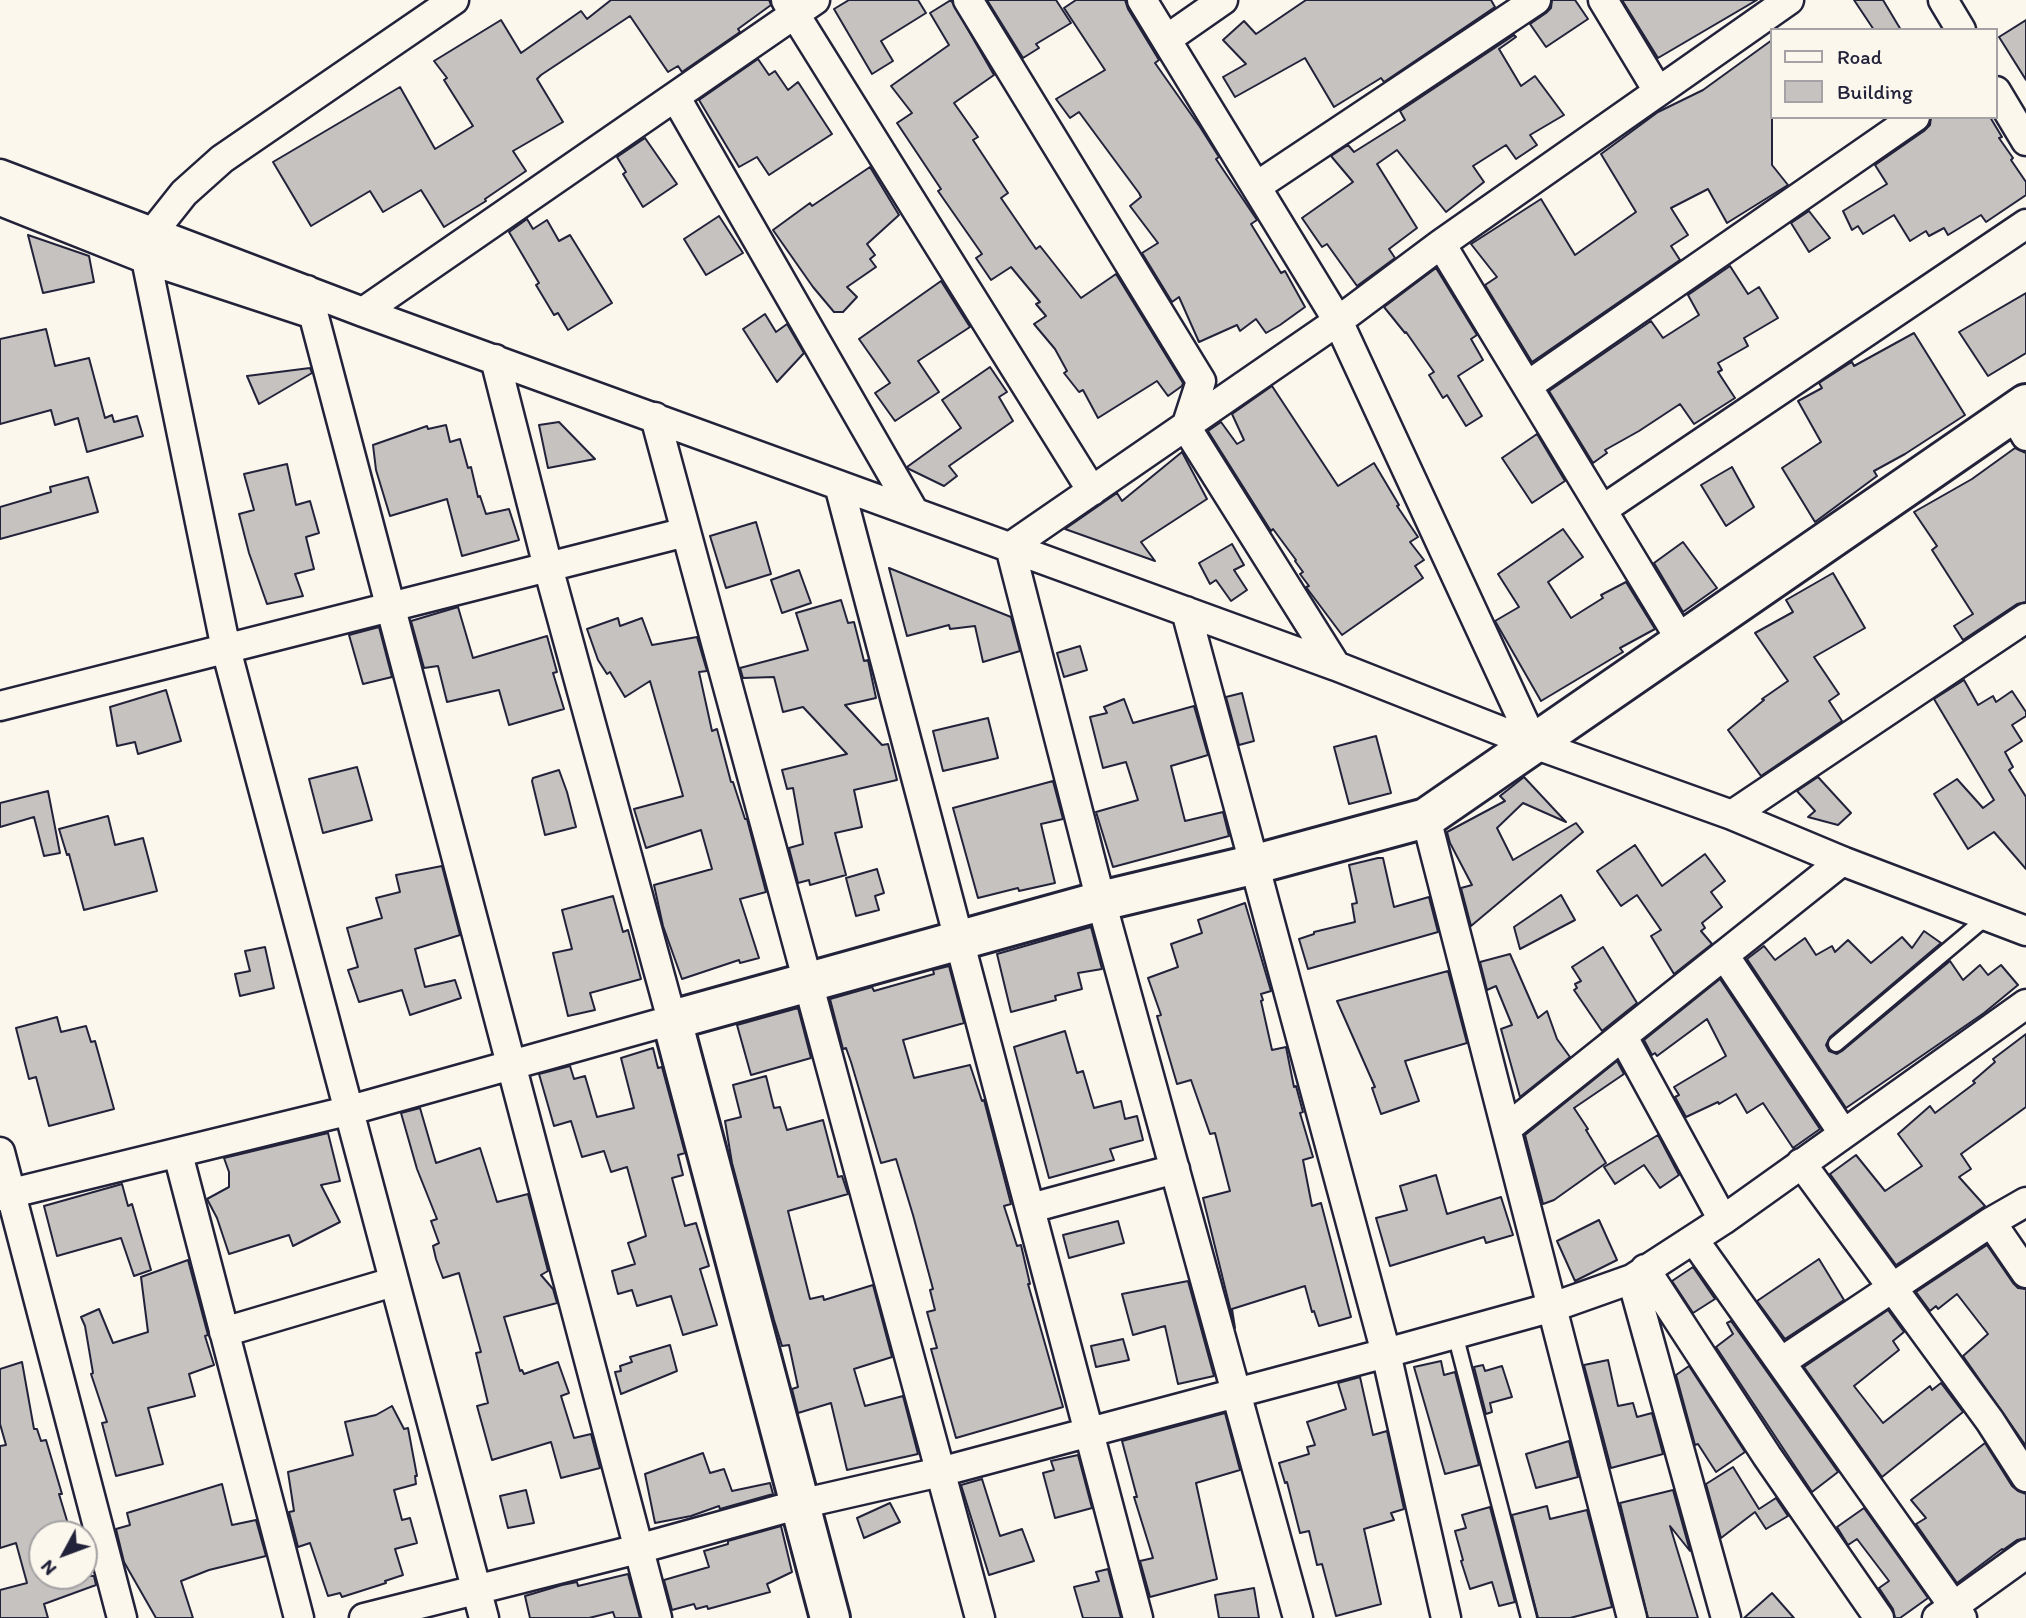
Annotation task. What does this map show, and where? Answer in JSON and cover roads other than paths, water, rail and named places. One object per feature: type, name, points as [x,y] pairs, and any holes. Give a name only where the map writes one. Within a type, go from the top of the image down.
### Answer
[{"type":"street","points":[[454,0],[222,159],[184,193],[149,245],[226,649],[484,1618]]},
{"type":"street","points":[[968,0],[1201,382],[1186,427]]},
{"type":"street","points":[[1142,0],[1338,321],[1534,744]]},
{"type":"street","points":[[1167,39],[1223,0]]},
{"type":"street","points":[[1257,186],[1536,0]]},
{"type":"street","points":[[1603,0],[1658,91]]},
{"type":"street","points":[[1943,0],[1960,28]]},
{"type":"street","points":[[1010,547],[1338,321],[1441,244],[1777,4]]},
{"type":"street","points":[[363,312],[676,97],[798,5],[1092,491]]},
{"type":"street","points":[[1998,93],[2026,142]]},
{"type":"street","points":[[676,97],[915,512]]},
{"type":"street","points":[[1527,386],[1912,119]]},
{"type":"street","points":[[0,174],[85,221]]},
{"type":"street","points":[[0,201],[85,221],[310,302],[363,312],[495,359],[1336,666],[1534,744],[1732,815],[1842,861],[2026,931]]},
{"type":"street","points":[[1602,510],[2026,224]]},
{"type":"street","points":[[1441,244],[1682,642]]},
{"type":"street","points":[[310,302],[657,1618]]},
{"type":"street","points":[[495,359],[548,567],[672,1020],[830,1618]]},
{"type":"street","points":[[655,417],[980,1618]]},
{"type":"street","points":[[5,1195],[347,1111],[1101,901],[1256,864],[1426,817],[1682,642],[2022,418]]},
{"type":"street","points":[[1186,427],[1336,666]]},
{"type":"street","points":[[839,485],[1138,1618]]},
{"type":"street","points":[[0,706],[686,532]]},
{"type":"street","points":[[1010,547],[1101,901],[1298,1618]]},
{"type":"street","points":[[1186,611],[1386,1353],[1446,1618]]},
{"type":"street","points":[[1732,815],[2026,618]]},
{"type":"street","points":[[1426,817],[1632,1618]]},
{"type":"street","points":[[1506,1129],[1842,861]]},
{"type":"street","points":[[1724,956],[1843,1133]]},
{"type":"street","points":[[364,1618],[638,1549],[800,1504],[940,1472],[1553,1307],[1638,1274],[1694,1240],[1843,1133],[2023,1014]]},
{"type":"street","points":[[1623,1037],[1723,1220]]},
{"type":"street","points":[[0,1152],[5,1195],[122,1618]]},
{"type":"street","points":[[178,1154],[299,1618]]},
{"type":"street","points":[[1801,1163],[1990,1421],[2026,1476]]},
{"type":"street","points":[[1031,1208],[1175,1169]]},
{"type":"street","points":[[1781,1362],[1991,1222],[2026,1202]]},
{"type":"street","points":[[1991,1222],[2026,1273]]},
{"type":"street","points":[[1694,1240],[1781,1362],[1951,1614],[2026,1554]]},
{"type":"street","points":[[1638,1274],[1726,1618]]},
{"type":"street","points":[[1638,1274],[1879,1618]]},
{"type":"street","points":[[224,1332],[393,1282]]},
{"type":"lane","points":[[1836,1044],[1988,916]]},
{"type":"lane","points":[[1454,1334],[1529,1618]]}]
